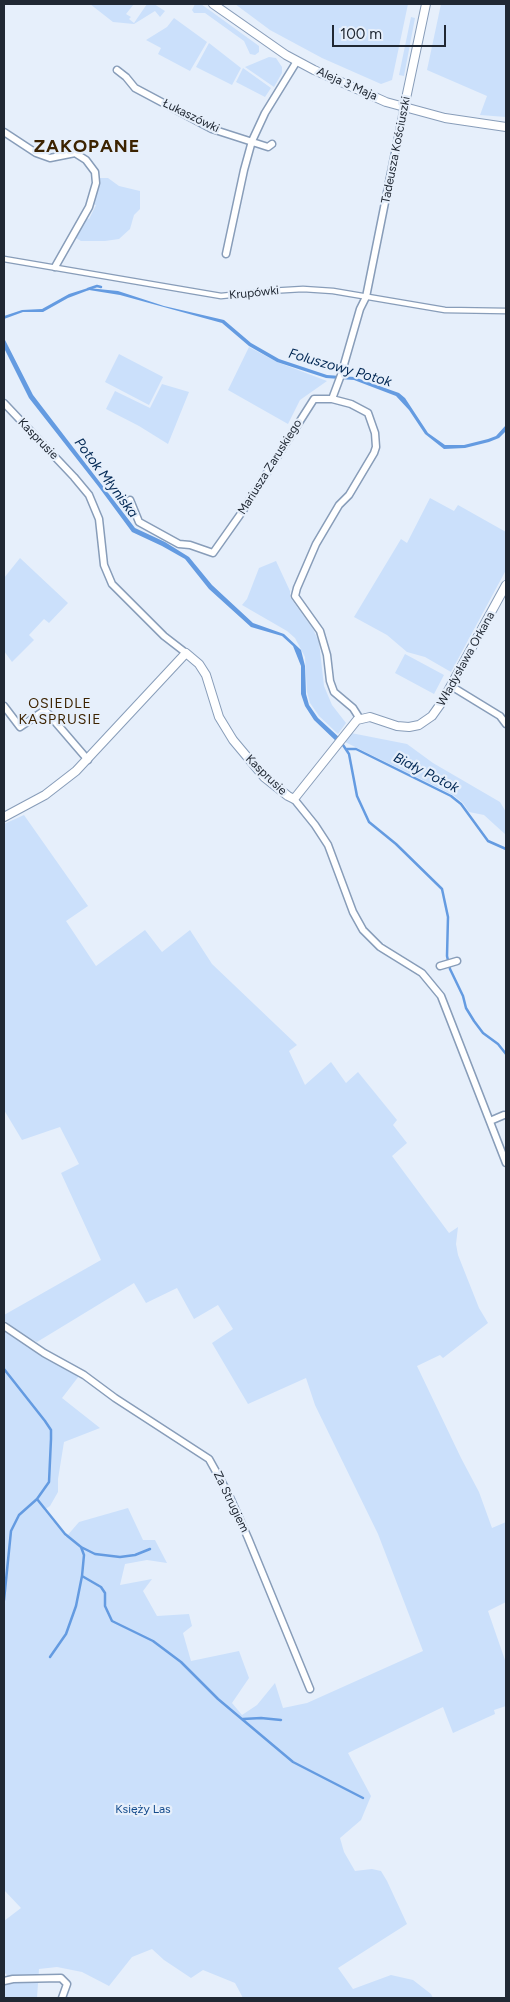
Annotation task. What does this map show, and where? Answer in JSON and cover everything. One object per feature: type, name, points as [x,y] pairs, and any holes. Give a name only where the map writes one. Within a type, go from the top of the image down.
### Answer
[{"type":"street","name":"Aleja 3 Maja","points":[[213,4],[269,45],[297,61],[404,108],[445,118],[504,125]]},
{"type":"street","name":"Tadeusza Kościuszki","points":[[366,297],[426,4]]},
{"type":"street","points":[[226,254],[252,141],[265,113],[297,61]]},
{"type":"street","name":"Łukaszówki","points":[[117,70],[135,88],[212,129],[268,146],[272,144]]},
{"type":"street","points":[[4,132],[36,153],[50,158],[75,153],[86,160],[94,172],[96,183],[89,207],[55,267]]},
{"type":"street","name":"Krupówki","points":[[4,259],[221,296],[302,289],[445,310],[506,311]]},
{"type":"street","points":[[294,799],[346,733],[360,719],[353,708],[334,692],[320,631],[295,596],[316,544],[339,505],[349,495],[376,447],[368,413],[351,404],[332,399],[360,309],[366,297]]},
{"type":"street","name":"Mariusza Zaruskiego","points":[[130,500],[139,522],[179,544],[190,545],[213,553],[242,512],[314,399],[332,399]]},
{"type":"street","name":"Kasprusie","points":[[4,403],[72,474],[89,496],[99,519],[104,565],[110,582],[164,636],[199,664],[206,675],[219,717],[233,740],[264,776],[294,799],[315,825],[328,845],[352,908],[363,930],[380,947],[422,974],[441,996],[506,1163]]},
{"type":"street","name":"Władysława Orkana","points":[[360,719],[370,717],[400,727],[417,726],[434,715],[506,585]]},
{"type":"street","points":[[4,817],[45,795],[88,760],[186,653]]},
{"type":"street","points":[[451,686],[500,716],[506,724]]},
{"type":"street","points":[[4,706],[20,727],[45,710],[88,760]]},
{"type":"street","points":[[440,966],[457,961]]},
{"type":"street","points":[[490,1121],[504,1115]]},
{"type":"street","name":"Za Strugiem","points":[[4,1326],[44,1353],[84,1375],[209,1458],[229,1495],[248,1538],[310,1689]]},
{"type":"street","points":[[4,1981],[13,1979],[61,1978],[66,1984],[62,1998]]},
{"type":"green space","points":[[90,4],[134,4],[126,14],[131,17],[129,19],[134,23],[147,4],[154,4],[165,11],[160,17],[155,11],[134,24],[113,22]]},
{"type":"green space","points":[[195,4],[201,4],[259,46],[259,52],[255,55],[250,54],[244,41],[205,13],[194,13],[192,10]]},
{"type":"green space","points":[[235,4],[408,4],[392,80],[381,84],[322,58],[270,30]]},
{"type":"green space","points":[[441,4],[506,4],[506,117],[480,115],[487,96],[427,70]]},
{"type":"green space","points":[[411,17],[415,18],[404,76],[399,75]]},
{"type":"green space","points":[[174,18],[207,42],[190,71],[158,54],[161,48],[146,40],[167,27]]},
{"type":"green space","points":[[209,43],[241,68],[232,85],[196,67]]},
{"type":"green space","points":[[269,57],[276,58],[282,67],[282,73],[274,87],[245,67]]},
{"type":"green space","points":[[243,68],[271,88],[265,97],[236,82]]},
{"type":"green space","points":[[100,178],[108,178],[119,186],[140,191],[140,209],[134,215],[130,229],[119,239],[81,241],[76,238],[86,218],[89,219],[96,205],[93,204]]},
{"type":"green space","points":[[249,347],[277,362],[327,381],[300,400],[288,424],[228,390]]},
{"type":"green space","points":[[119,354],[163,377],[149,405],[105,382]]},
{"type":"green space","points":[[162,384],[189,392],[168,444],[106,409],[115,391],[150,408]]},
{"type":"green space","points":[[430,498],[454,511],[458,505],[506,532],[506,570],[451,672],[425,657],[407,652],[387,635],[354,617],[401,539],[407,543]]},
{"type":"green space","points":[[20,558],[68,603],[49,623],[44,619],[29,635],[34,640],[12,662],[4,651],[4,578]]},
{"type":"green space","points":[[276,561],[290,591],[290,597],[313,629],[319,642],[324,686],[332,705],[346,723],[338,734],[319,716],[310,703],[307,692],[305,657],[295,638],[287,631],[242,605],[247,599],[259,568]]},
{"type":"green space","points":[[405,654],[444,675],[434,694],[395,673]]},
{"type":"green space","points":[[351,733],[407,744],[433,763],[500,802],[506,812],[506,835],[484,815],[469,812],[463,803],[453,795],[345,742]]},
{"type":"green space","name":"Księży Las","points":[[24,815],[88,906],[66,921],[96,966],[145,930],[162,952],[190,930],[212,964],[297,1045],[289,1051],[305,1085],[331,1062],[346,1083],[358,1072],[397,1120],[393,1125],[407,1143],[392,1156],[449,1233],[458,1227],[456,1244],[458,1255],[479,1308],[488,1323],[443,1358],[440,1355],[417,1366],[479,1492],[492,1528],[506,1522],[506,1602],[488,1611],[506,1663],[506,1706],[494,1710],[495,1714],[453,1733],[443,1707],[348,1753],[371,1796],[361,1820],[340,1838],[344,1852],[355,1871],[372,1869],[381,1871],[407,1924],[338,1968],[353,1989],[391,1975],[413,1980],[431,1994],[433,1998],[243,1998],[235,1983],[203,1970],[191,1978],[164,1960],[152,1949],[132,1957],[109,1986],[82,1972],[57,1967],[39,1969],[37,1998],[4,1998],[4,1985],[14,1983],[4,1972],[4,1921],[21,1908],[4,1890],[4,1331],[79,1376],[62,1398],[100,1428],[64,1442],[58,1479],[58,1492],[50,1506],[44,1510],[66,1537],[79,1522],[128,1508],[143,1540],[155,1540],[167,1563],[147,1560],[125,1564],[120,1585],[152,1579],[143,1591],[157,1616],[189,1614],[192,1626],[183,1633],[191,1661],[239,1651],[249,1678],[232,1703],[242,1715],[257,1705],[275,1683],[283,1708],[307,1703],[423,1651],[378,1534],[315,1405],[306,1378],[248,1404],[212,1343],[233,1329],[218,1305],[194,1319],[177,1288],[146,1303],[134,1283],[37,1342],[19,1333],[4,1320],[4,1315],[101,1260],[61,1173],[79,1164],[60,1127],[22,1140],[4,1110],[4,824]]},
{"type":"water","points":[[88,288],[118,291],[164,306],[224,320],[251,343],[279,359],[327,375],[354,377],[399,393],[405,398],[428,433],[445,445],[464,445],[488,439],[496,436],[506,425],[506,431],[499,438],[489,442],[465,448],[444,449],[425,434],[409,410],[396,396],[354,380],[326,378],[277,362],[249,346],[222,323],[120,295],[89,290],[68,298],[43,312],[23,312],[4,319],[4,316],[22,310],[42,309],[69,294]]},
{"type":"water","points":[[4,338],[33,395],[135,528],[165,542],[189,557],[212,585],[253,623],[284,634],[301,650],[305,666],[306,694],[309,705],[318,718],[341,739],[338,743],[314,720],[305,706],[301,694],[301,666],[293,646],[282,636],[251,627],[209,589],[185,559],[132,532],[29,398],[4,348]]},
{"type":"waterway","name":"Foluszowy Potok","points":[[88,289],[97,286],[101,287]]},
{"type":"waterway","name":"Potok Młyniska","points":[[341,742],[349,754],[357,796],[369,822],[396,844],[442,889],[448,917],[447,956],[450,969],[463,996],[466,1008],[474,1021],[483,1033],[498,1044],[506,1054]]},
{"type":"waterway","name":"Biały Potok","points":[[347,749],[356,749],[451,796],[461,804],[488,841],[506,849]]},
{"type":"waterway","points":[[4,1369],[51,1430],[49,1482],[37,1499],[19,1515],[11,1531],[4,1600]]},
{"type":"waterway","points":[[37,1499],[65,1534],[81,1547],[84,1555],[82,1576],[101,1587],[105,1593],[105,1606],[112,1621],[153,1641],[181,1662],[218,1699],[293,1762],[363,1798]]},
{"type":"waterway","points":[[81,1547],[95,1554],[120,1557],[135,1555],[150,1549]]},
{"type":"waterway","points":[[50,1657],[66,1634],[76,1606],[82,1576]]},
{"type":"waterway","points":[[243,1719],[281,1720]]},
{"type":"district","name":"ZAKOPANE","points":[[87,147]]},
{"type":"district","name":"OSIEDLE KASPRUSIE","points":[[60,712]]}]
